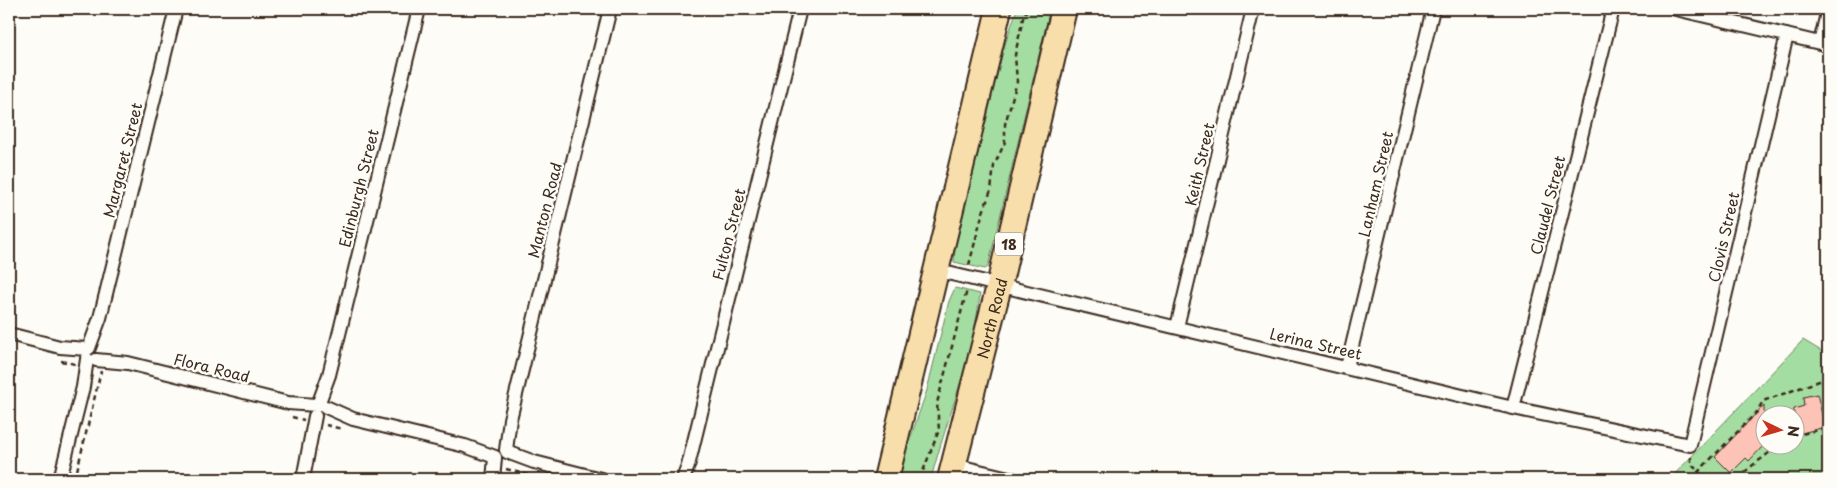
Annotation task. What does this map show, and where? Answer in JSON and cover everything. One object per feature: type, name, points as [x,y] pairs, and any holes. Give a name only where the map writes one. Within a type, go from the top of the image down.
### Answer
[{"type":"highway","points":[[886,479],[935,270],[1000,9]]},
{"type":"highway","name":"North Road","points":[[952,472],[999,286],[1064,9]]},
{"type":"street","name":"Margaret Street","points":[[60,479],[93,356],[100,318],[176,9]]},
{"type":"street","name":"Edinburgh Street","points":[[304,479],[419,9]]},
{"type":"street","name":"Manton Road","points":[[494,479],[610,9]]},
{"type":"street","name":"Fulton Street","points":[[683,479],[688,473],[800,9]]},
{"type":"street","name":"Keith Street","points":[[1177,327],[1253,9]]},
{"type":"street","name":"Lanham Street","points":[[1348,368],[1433,9]]},
{"type":"street","name":"Claudel Street","points":[[1513,408],[1613,9]]},
{"type":"street","points":[[1676,9],[1707,12],[1824,44],[1828,9]]},
{"type":"street","name":"Clovis Street","points":[[1690,446],[1787,35]]},
{"type":"street","name":"Lerina Street","points":[[935,270],[1513,408],[1690,446]]},
{"type":"street","name":"Flora Road","points":[[9,334],[601,479]]},
{"type":"street","points":[[952,472],[1013,479]]},
{"type":"path","points":[[920,479],[938,430],[938,403],[966,297],[971,254],[991,190],[994,166],[1005,142],[1005,124],[1017,82],[1015,55],[1023,18],[1028,9]]},
{"type":"path","points":[[75,479],[93,356]]},
{"type":"path","points":[[1691,479],[1757,412],[1763,401],[1822,380],[1828,407]]},
{"type":"path","points":[[1804,434],[1826,428],[1828,421]]},
{"type":"path","points":[[1690,446],[1691,464],[1697,473],[1706,479]]},
{"type":"path","points":[[1738,479],[1751,464],[1763,460],[1767,456]]},
{"type":"path","points":[[1695,479],[1697,473]]},
{"type":"green space","points":[[1017,9],[1050,9],[988,267],[985,269],[954,262],[955,249],[1003,50]]},
{"type":"green space","points":[[955,288],[980,294],[977,318],[966,364],[931,479],[899,479],[906,451],[927,390],[949,301]]},
{"type":"green space","points":[[1803,340],[1828,355],[1828,479],[1670,479]]},
{"type":"building","points":[[1817,394],[1825,427],[1804,432],[1803,397]]},
{"type":"building","points":[[1754,416],[1754,456],[1749,461],[1746,458],[1731,473],[1715,457]]}]
